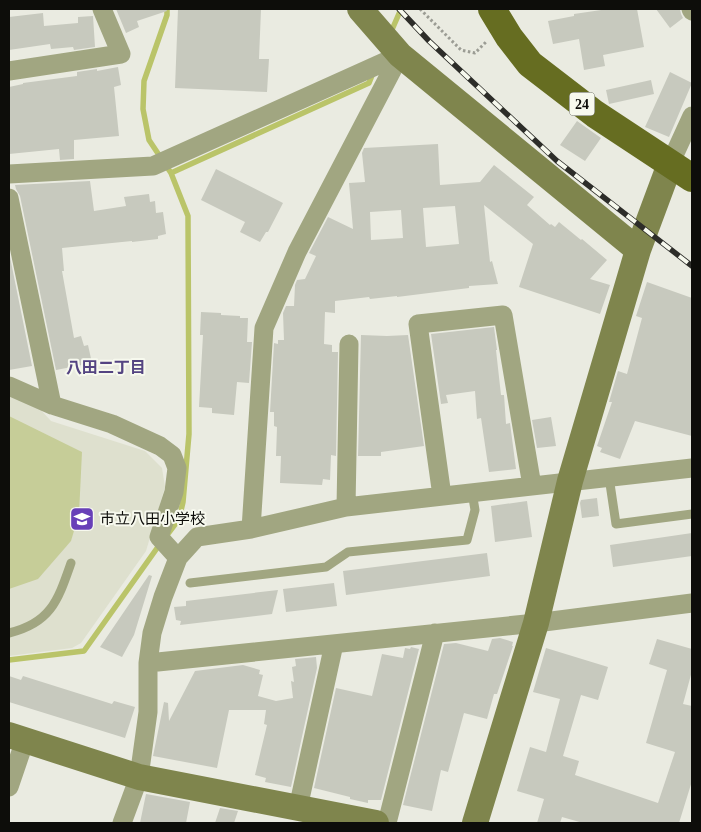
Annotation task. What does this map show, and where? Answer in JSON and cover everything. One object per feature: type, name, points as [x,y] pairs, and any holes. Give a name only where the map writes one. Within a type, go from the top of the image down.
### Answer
[{"type":"main road","name":"24","points":[[496,16],[509,38],[530,64],[595,114],[692,178]]},
{"type":"street","points":[[9,72],[121,54],[102,9]]},
{"type":"street","points":[[360,9],[400,55],[638,250]]},
{"type":"street","points":[[9,174],[153,166],[400,55]]},
{"type":"street","points":[[251,529],[264,328],[297,252],[400,55]]},
{"type":"street","points":[[475,823],[536,623],[570,481],[638,250],[670,164],[692,116]]},
{"type":"street","points":[[9,198],[52,405]]},
{"type":"street","points":[[442,496],[418,324],[503,315],[532,486]]},
{"type":"street","points":[[346,507],[349,344]]},
{"type":"street","points":[[9,386],[52,405],[112,424],[160,446],[172,455],[177,468],[174,492],[158,537],[169,548]]},
{"type":"street","points":[[169,548],[197,537],[251,529],[346,507],[692,468]]},
{"type":"street","points":[[122,823],[139,777],[148,712],[148,663],[152,633],[163,597],[169,548]]},
{"type":"street","points":[[148,663],[536,623],[692,603]]},
{"type":"street","points":[[386,823],[435,633]]},
{"type":"street","points":[[298,808],[334,644]]},
{"type":"street","points":[[9,787],[17,738],[139,777],[376,823]]},
{"type":"lane","points":[[609,477],[616,524],[692,514]]},
{"type":"lane","points":[[190,583],[326,567],[348,552],[467,540],[474,510],[472,492]]},
{"type":"lane","points":[[9,633],[36,623],[51,610],[62,588],[70,562]]},
{"type":"path","points":[[420,9],[461,50],[475,52],[485,43],[496,16]]},
{"type":"shaded area","name":"市立八田小学校","points":[[9,393],[37,406],[51,421],[145,451],[162,468],[165,487],[146,551],[81,643],[72,648],[9,656]]},
{"type":"green space","points":[[9,416],[82,452],[79,514],[71,541],[38,579],[9,589]]},
{"type":"building","points":[[116,9],[166,9],[167,11],[137,21],[139,27],[126,33]]},
{"type":"building","points":[[178,9],[261,9],[259,59],[269,59],[267,92],[175,88]]},
{"type":"building","points":[[608,9],[637,9],[644,47],[603,55],[605,66],[584,70],[579,39],[553,44],[548,21],[574,16],[574,14]]},
{"type":"building","points":[[656,9],[680,9],[683,18],[670,28]]},
{"type":"building","points":[[43,13],[44,26],[78,23],[78,17],[93,16],[95,47],[74,50],[73,47],[51,49],[50,44],[9,50],[9,17]]},
{"type":"building","points":[[118,67],[121,85],[114,87],[119,136],[74,140],[74,159],[60,160],[59,149],[9,154],[9,87],[23,83],[77,76],[77,72]]},
{"type":"building","points":[[670,72],[692,83],[669,137],[645,127]]},
{"type":"building","points":[[651,80],[654,94],[609,104],[606,90]]},
{"type":"building","points":[[577,121],[601,138],[585,161],[560,145]]},
{"type":"building","points":[[438,144],[440,185],[480,182],[494,165],[534,197],[527,205],[550,225],[555,227],[559,222],[607,260],[590,279],[610,285],[600,314],[519,287],[533,244],[484,205],[490,262],[492,261],[498,284],[469,286],[469,288],[397,297],[370,299],[369,297],[335,301],[335,313],[325,312],[324,344],[332,345],[332,352],[338,352],[336,456],[331,455],[330,480],[323,479],[322,485],[280,483],[281,456],[276,456],[277,427],[274,426],[274,412],[270,412],[274,343],[278,344],[278,340],[284,340],[283,313],[286,306],[294,306],[295,285],[297,280],[305,279],[316,256],[309,253],[328,217],[353,229],[349,183],[365,182],[362,153],[364,148]],"holes":[[[455,206],[459,244],[426,247],[423,208]],[[401,210],[403,238],[371,240],[370,212]]]},
{"type":"building","points":[[216,169],[283,203],[268,232],[266,232],[260,242],[240,232],[245,222],[201,200]]},
{"type":"building","points":[[90,181],[94,211],[126,206],[124,197],[149,194],[150,202],[155,201],[156,213],[163,212],[166,234],[158,236],[158,239],[62,248],[64,271],[62,271],[74,338],[81,336],[84,346],[88,345],[92,363],[56,370],[20,196],[15,185]]},
{"type":"building","points":[[9,252],[32,366],[9,370]]},
{"type":"building","points":[[647,282],[692,298],[692,436],[635,421],[620,459],[600,452],[602,448],[597,446],[612,402],[609,402],[618,371],[627,374],[642,318],[636,316]]},
{"type":"building","points":[[201,312],[221,313],[221,315],[248,318],[247,342],[252,342],[249,383],[237,382],[234,415],[212,413],[212,408],[199,407],[203,335],[200,335]]},
{"type":"building","points":[[494,327],[501,395],[504,395],[506,424],[510,423],[516,469],[489,472],[481,418],[477,419],[475,391],[446,395],[448,403],[441,404],[431,334]]},
{"type":"building","points":[[361,335],[408,335],[424,446],[381,452],[381,456],[358,456]]},
{"type":"building","points":[[551,417],[556,446],[537,448],[532,420]]},
{"type":"building","points":[[597,498],[599,516],[582,518],[581,500]]},
{"type":"building","points":[[527,501],[532,537],[495,542],[491,506]]},
{"type":"building","points":[[692,533],[692,556],[613,567],[610,545]]},
{"type":"building","points":[[487,553],[490,576],[346,595],[343,571]]},
{"type":"building","points":[[149,575],[152,576],[134,635],[122,657],[100,647]]},
{"type":"building","points":[[334,583],[337,606],[286,612],[283,589]]},
{"type":"building","points":[[278,590],[272,614],[180,625],[181,621],[176,620],[174,607],[186,606],[186,601]]},
{"type":"building","points":[[500,638],[513,642],[513,646],[497,694],[494,694],[487,719],[464,713],[448,772],[441,770],[432,811],[403,805],[444,644],[456,643],[488,651],[492,639]]},
{"type":"building","points":[[657,639],[692,649],[692,671],[683,704],[692,706],[692,781],[679,823],[583,823],[562,817],[560,823],[537,823],[544,799],[517,791],[530,747],[546,752],[560,699],[533,692],[546,648],[608,667],[598,700],[581,695],[563,756],[579,761],[575,775],[658,803],[675,752],[646,743],[667,670],[649,664]]},
{"type":"building","points":[[411,647],[419,649],[381,800],[368,800],[368,803],[314,788],[336,688],[372,696],[382,654],[403,658],[405,648],[410,649]]},
{"type":"building","points":[[316,657],[317,668],[291,787],[265,782],[266,778],[255,775],[267,725],[264,724],[266,710],[229,710],[217,768],[153,756],[164,702],[168,703],[169,721],[195,671],[243,665],[260,670],[259,674],[263,675],[258,696],[276,701],[293,698],[291,681],[294,682],[292,667],[296,666],[295,659]]},
{"type":"building","points":[[9,676],[21,680],[23,676],[112,704],[114,701],[135,707],[125,738],[9,702]]},
{"type":"building","points":[[146,794],[190,802],[186,823],[140,823]]},
{"type":"building","points":[[220,808],[238,811],[234,823],[215,823]]},
{"type":"waterway","points":[[167,9],[167,15],[144,81],[143,109],[149,140],[171,173],[188,216],[189,434],[183,502],[179,519],[167,535]]},
{"type":"waterway","points":[[391,32],[401,9]]},
{"type":"waterway","points":[[171,173],[369,83],[373,73]]},
{"type":"waterway","points":[[9,660],[84,651],[160,544]]},
{"type":"railway","points":[[399,9],[429,41],[557,161],[692,266]]},
{"type":"place","name":"市立八田小学校","points":[[82,519]]},
{"type":"district","name":"八田二丁目","points":[[106,367]]}]
